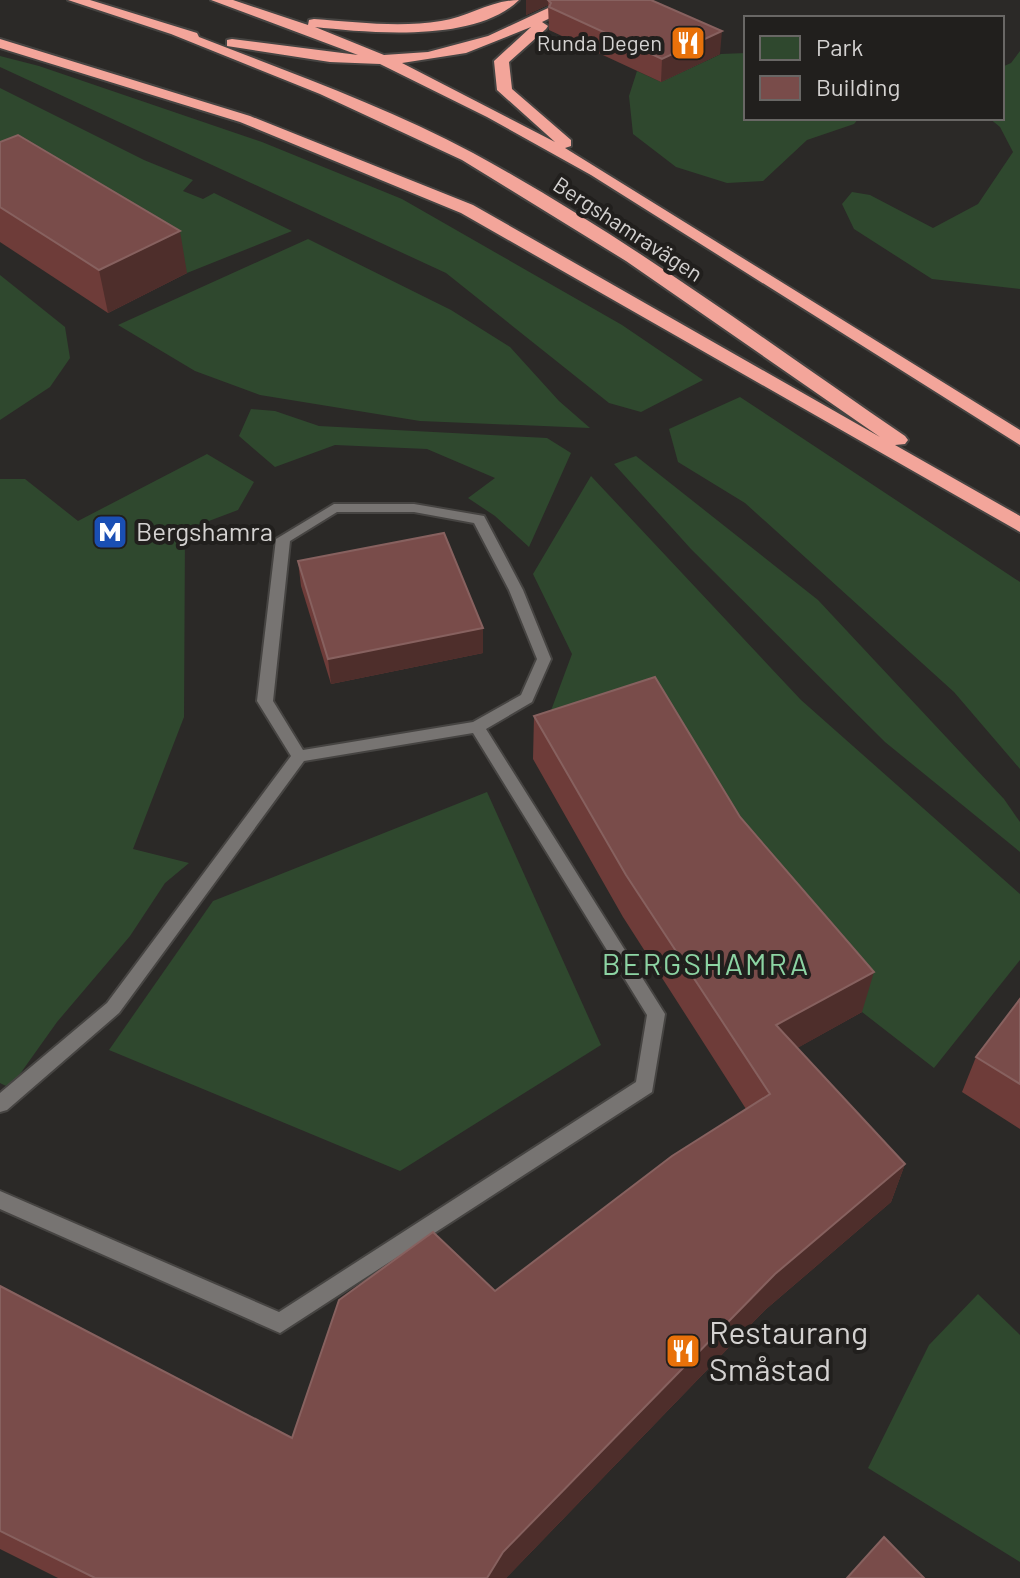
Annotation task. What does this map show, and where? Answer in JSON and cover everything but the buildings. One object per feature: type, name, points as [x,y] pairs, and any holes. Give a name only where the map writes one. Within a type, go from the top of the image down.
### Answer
[{"type":"highway","points":[[75,0],[178,34],[312,57],[386,61],[440,54],[491,39],[571,2]]},
{"type":"highway","name":"Bergshamravägen","points":[[218,0],[284,20],[386,61],[432,82],[597,172],[1020,439]]},
{"type":"highway","points":[[284,20],[415,29],[459,23],[490,13],[512,0]]},
{"type":"highway","points":[[571,2],[501,61],[505,90],[597,172]]},
{"type":"highway","name":"Bergshamravägen","points":[[178,34],[378,115],[465,156],[566,214],[1020,524]]},
{"type":"highway","points":[[0,43],[245,119],[467,209],[1020,524]]},
{"type":"lane","points":[[0,1104],[113,1008],[299,756],[477,727],[527,698],[544,659],[516,590],[479,519],[414,508],[334,508],[283,539],[265,701],[299,756]]},
{"type":"lane","points":[[0,1200],[280,1323],[645,1086],[656,1014],[477,727]]},
{"type":"green space","points":[[1020,51],[1020,289],[932,279],[854,229],[842,204],[852,192],[870,195],[933,228],[978,204],[1013,152],[1000,127],[991,120],[1004,120],[1004,66],[1011,63]]},
{"type":"green space","points":[[744,53],[744,120],[857,120],[854,124],[807,140],[763,181],[727,183],[676,167],[633,134],[629,96],[637,71],[661,82],[721,54]]},
{"type":"green space","points":[[0,56],[39,66],[262,142],[402,199],[622,325],[703,380],[641,412],[609,403],[446,273],[0,67]]},
{"type":"green space","points":[[0,88],[144,160],[193,180],[183,191],[203,199],[214,193],[292,231],[187,273],[28,176],[0,155]]},
{"type":"green space","points":[[308,239],[451,310],[510,347],[559,401],[590,428],[420,421],[260,395],[195,371],[118,325]]},
{"type":"green space","points":[[0,275],[65,327],[70,358],[50,387],[0,420]]},
{"type":"green space","points":[[740,397],[1020,582],[1020,769],[954,692],[745,503],[678,462],[669,429]]},
{"type":"green space","points":[[251,409],[275,411],[319,426],[547,438],[571,453],[529,547],[495,516],[468,498],[495,478],[427,449],[335,445],[275,467],[239,436]]},
{"type":"green space","points":[[207,454],[254,482],[238,510],[185,530],[184,717],[133,849],[189,863],[165,883],[130,936],[57,1022],[10,1088],[0,1083],[0,479],[25,479],[78,521]]},
{"type":"green space","points":[[636,456],[818,600],[1004,799],[1020,822],[1020,852],[885,742],[691,549],[614,464]]},
{"type":"green space","points":[[591,476],[801,700],[1020,894],[1020,960],[934,1068],[862,1012],[651,721],[533,759],[572,654],[533,574]]},
{"type":"green space","points":[[487,792],[601,1045],[400,1171],[109,1050],[213,901]]},
{"type":"green space","points":[[978,1294],[1020,1335],[1020,1562],[868,1468],[929,1345]]},
{"type":"place","name":"Runda Degen","points":[[688,43]]},
{"type":"place","name":"Bergshamra","points":[[110,532]]},
{"type":"place","name":"Restaurang Småstad","points":[[683,1351]]},
{"type":"district","name":"BERGSHAMRA","points":[[706,965]]}]
